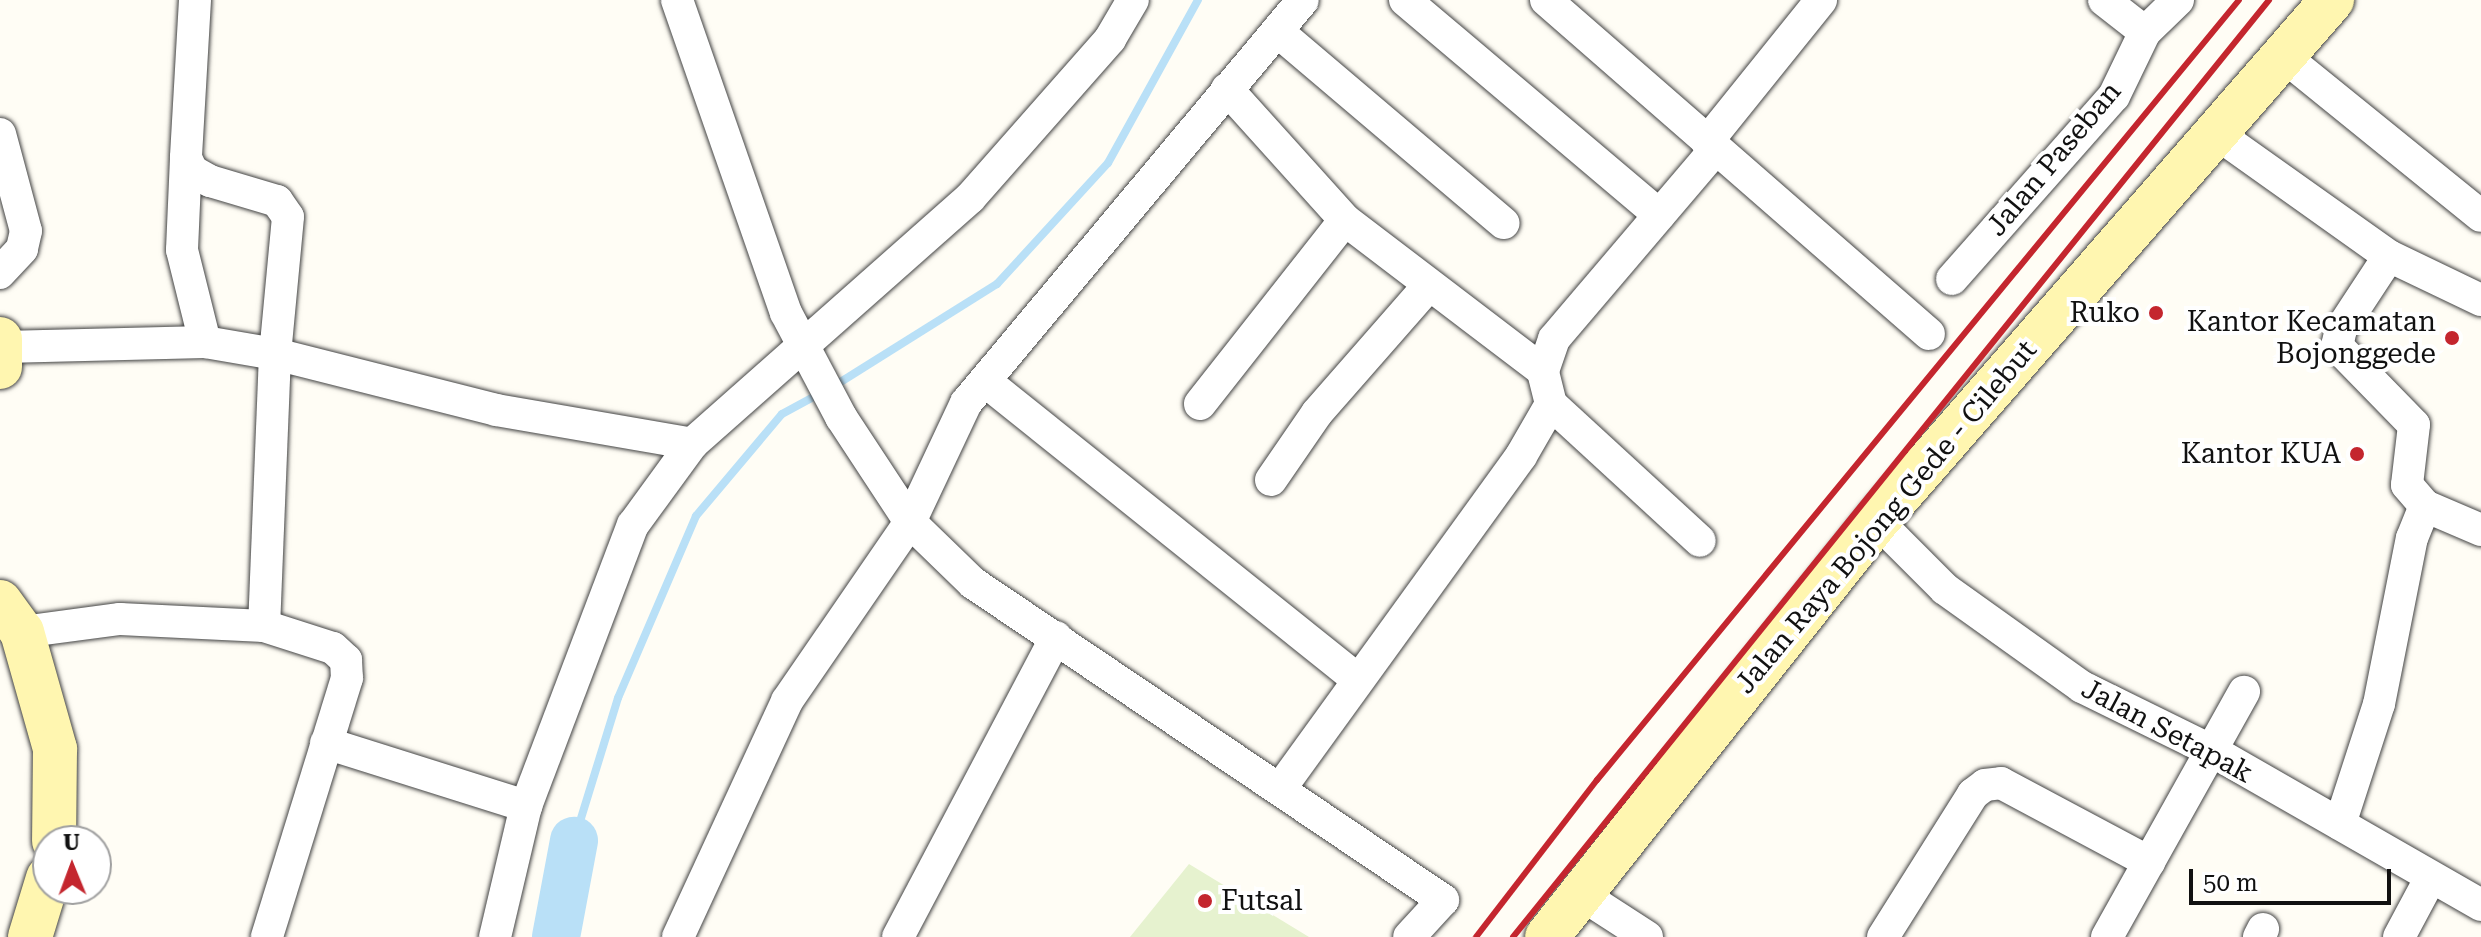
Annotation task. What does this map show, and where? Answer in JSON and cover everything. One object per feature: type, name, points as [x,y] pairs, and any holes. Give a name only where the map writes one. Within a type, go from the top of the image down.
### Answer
[{"type":"main road","name":"Jalan Raya Bojong Gede - Cilebut","points":[[1547,937],[1877,521],[2213,131],[2332,0]]},
{"type":"main road","points":[[11,617],[55,749],[54,825]]},
{"type":"main road","points":[[30,937],[40,905]]},
{"type":"street","points":[[195,0],[182,250],[205,342]]},
{"type":"street","points":[[677,0],[806,354],[841,417],[910,522],[973,583],[1443,900],[1409,937]]},
{"type":"street","points":[[495,937],[526,806],[633,525],[692,444],[806,354],[970,198],[1110,39],[1133,0]]},
{"type":"street","points":[[678,937],[787,701],[910,522],[966,403],[1303,0]]},
{"type":"street","points":[[1405,0],[1659,215]]},
{"type":"street","points":[[1546,0],[1929,334]]},
{"type":"street","points":[[1700,541],[1551,404],[1543,371],[1554,339],[1659,215],[1821,0]]},
{"type":"street","points":[[2104,0],[2145,32]]},
{"type":"street","name":"Jalan Paseban","points":[[1952,279],[2114,96],[2145,32],[2178,0]]},
{"type":"street","points":[[1277,31],[1503,223]]},
{"type":"street","points":[[2281,54],[2481,216]]},
{"type":"street","points":[[1227,89],[1345,220],[1543,371]]},
{"type":"street","points":[[2213,131],[2389,256],[2481,300]]},
{"type":"street","points":[[0,134],[26,231],[22,249],[0,273]]},
{"type":"street","points":[[186,158],[192,171],[210,181],[284,207],[264,626]]},
{"type":"street","points":[[1200,404],[1345,220]]},
{"type":"street","points":[[2389,256],[2337,346],[2414,425],[2405,472],[2425,506],[2481,530]]},
{"type":"street","points":[[1271,480],[1317,413],[1429,285]]},
{"type":"street","points":[[1,351],[205,342],[275,354],[496,410],[692,444]]},
{"type":"street","points":[[985,381],[1357,679]]},
{"type":"street","points":[[1280,789],[1521,456],[1551,404]]},
{"type":"street","points":[[2340,824],[2379,704],[2412,538],[2425,506]]},
{"type":"street","name":"Jalan Setapak","points":[[1877,521],[1945,589],[2082,687],[2214,752],[2430,879],[2481,905]]},
{"type":"street","points":[[11,617],[264,626],[333,648],[346,660],[347,678],[267,937]]},
{"type":"street","points":[[898,937],[1056,637]]},
{"type":"street","points":[[2107,937],[2214,752],[2244,692]]},
{"type":"street","points":[[326,743],[526,806]]},
{"type":"street","points":[[1883,937],[1973,794],[1985,785],[2001,783],[2149,862]]},
{"type":"street","points":[[2399,937],[2430,879]]},
{"type":"street","points":[[1579,893],[1647,937]]},
{"type":"green space","name":"Futsal","points":[[1189,864],[1309,937],[1130,937]]},
{"type":"waterway","points":[[831,388],[997,284],[1108,163],[1198,0]]},
{"type":"waterway","points":[[574,841],[618,698],[696,516],[782,414],[819,394]]},
{"type":"waterway","points":[[556,937],[574,841]]},
{"type":"railway","points":[[1476,937],[1597,780],[2239,0]]},
{"type":"railway","points":[[1513,937],[2269,0]]},
{"type":"place","name":"Ruko","points":[[2156,313]]},
{"type":"place","name":"Kantor Kecamatan Bojonggede","points":[[2452,338]]},
{"type":"place","name":"Kantor KUA","points":[[2357,454]]},
{"type":"place","name":"Futsal","points":[[1205,901]]}]
